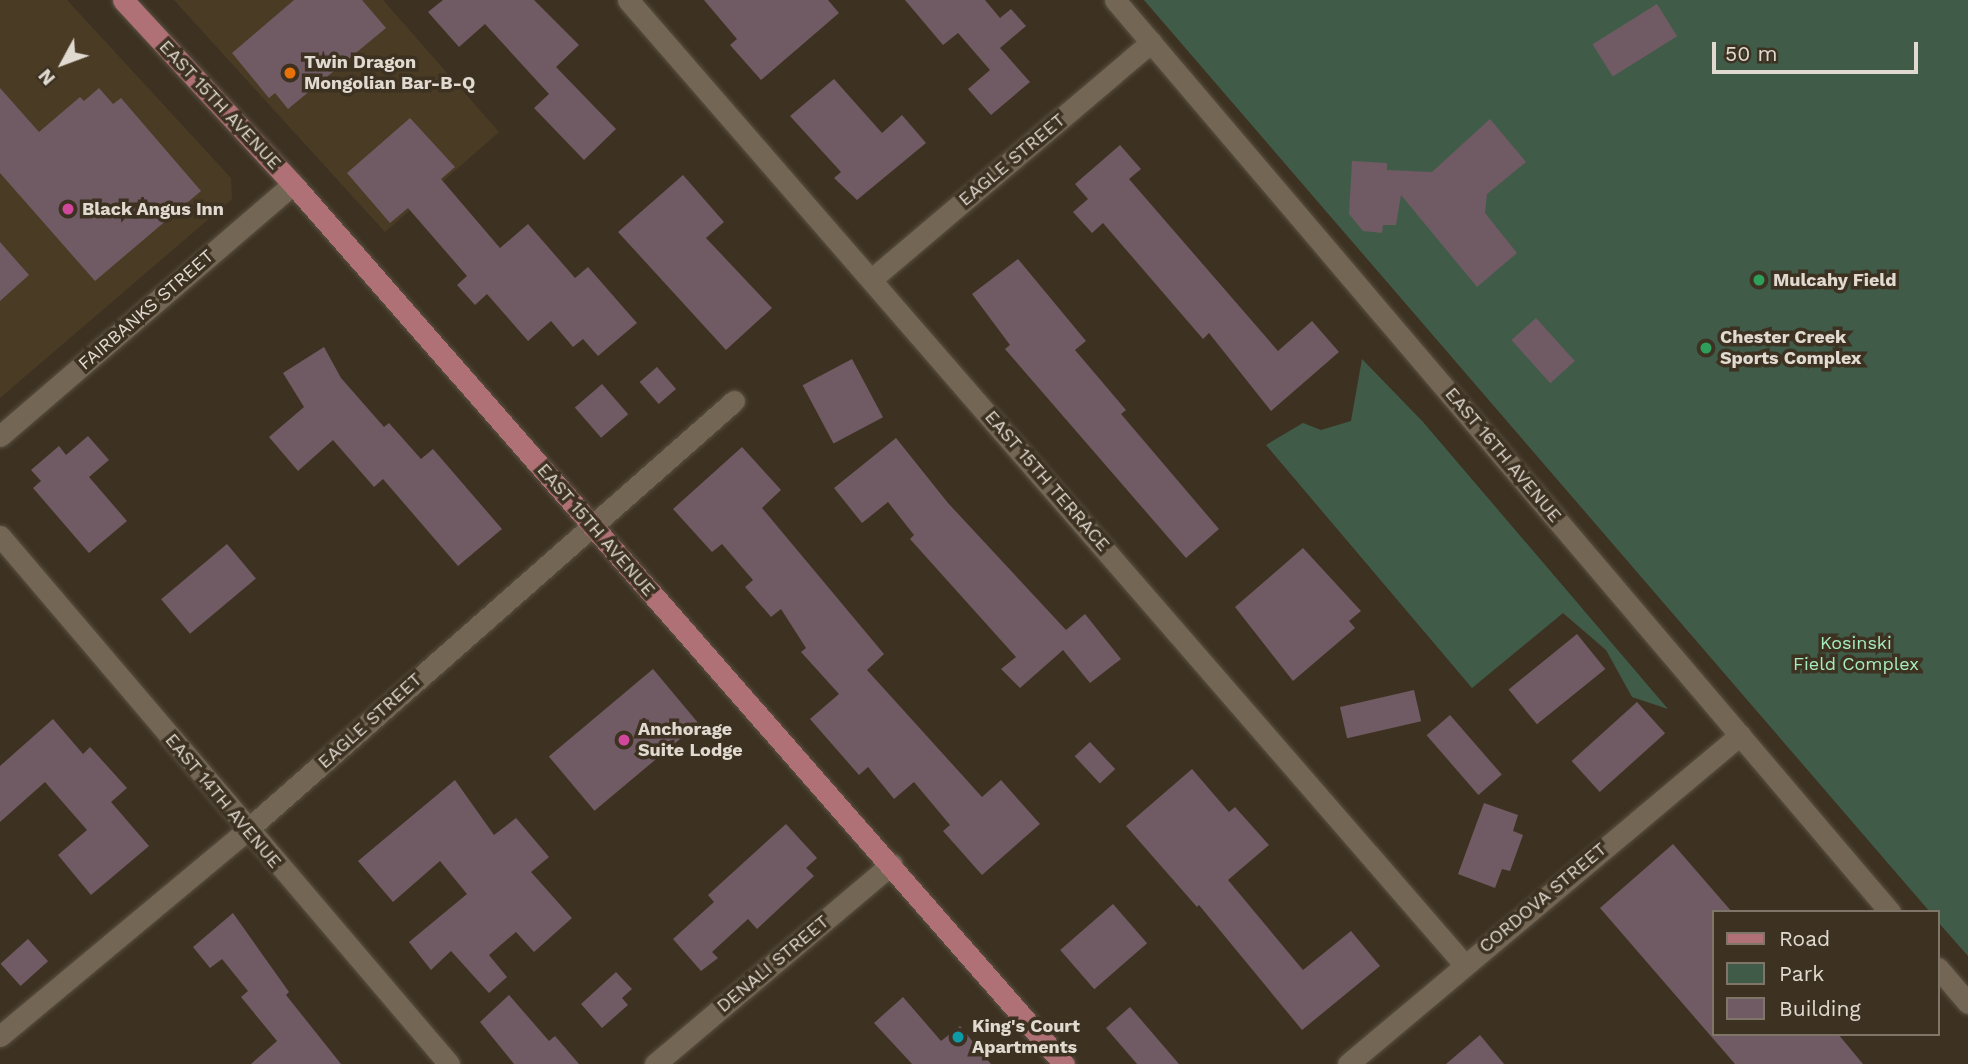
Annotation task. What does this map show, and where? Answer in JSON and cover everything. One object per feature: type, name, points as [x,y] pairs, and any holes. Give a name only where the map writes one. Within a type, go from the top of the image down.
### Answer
[{"type":"main road","name":"EAST 15TH AVENUE","points":[[131,3],[892,864],[1064,1064]]},
{"type":"street","name":"EAST 15TH TERRACE","points":[[628,0],[873,278],[1464,964]]},
{"type":"street","name":"EAST 16TH AVENUE","points":[[1115,0],[1888,910]]},
{"type":"street","name":"EAGLE STREET","points":[[873,278],[1151,42]]},
{"type":"street","name":"FAIRBANKS STREET","points":[[0,436],[293,184]]},
{"type":"street","name":"EAGLE STREET","points":[[0,1036],[247,830],[734,401]]},
{"type":"street","name":"EAST 14TH AVENUE","points":[[0,536],[247,830],[449,1064]]},
{"type":"street","name":"CORDOVA STREET","points":[[1348,1064],[1740,735]]},
{"type":"street","name":"DENALI STREET","points":[[655,1064],[892,864]]},
{"type":"street","points":[[1940,970],[1968,1003]]},
{"type":"shaded area","points":[[0,0],[67,0],[231,178],[232,199],[0,398]]},
{"type":"shaded area","points":[[174,0],[383,0],[499,132],[385,232]]},
{"type":"green space","name":"Chester Creek Sports Complex","points":[[1144,0],[1968,0],[1968,956],[1940,924],[1940,910],[1928,910]]},
{"type":"green space","points":[[1362,359],[1423,422],[1668,709],[1632,697],[1606,650],[1563,613],[1472,688],[1266,445],[1303,423],[1321,430],[1351,421]]},
{"type":"building","name":"Twin Dragon Mongolian Bar-B-Q","points":[[294,0],[362,0],[386,28],[288,109],[275,93],[269,98],[232,53]]},
{"type":"building","points":[[443,0],[534,0],[579,45],[556,67],[616,129],[584,160],[534,108],[549,94],[485,24],[459,47],[428,12]]},
{"type":"building","points":[[704,0],[828,0],[839,13],[761,80],[730,45],[737,39]]},
{"type":"building","points":[[905,0],[985,0],[1000,18],[1011,9],[1026,26],[1000,48],[1030,82],[991,115],[968,89],[990,70],[958,33],[943,45]]},
{"type":"building","points":[[1657,4],[1677,36],[1613,76],[1593,44]]},
{"type":"building","points":[[834,79],[882,133],[902,115],[926,143],[857,200],[834,178],[841,172],[790,116]]},
{"type":"building","points":[[0,88],[39,132],[80,97],[84,101],[99,88],[113,104],[121,98],[201,191],[95,281],[0,173]]},
{"type":"building","points":[[410,118],[455,167],[441,179],[500,248],[528,224],[575,278],[588,267],[637,323],[598,356],[583,339],[573,347],[551,321],[528,341],[487,294],[475,305],[457,285],[467,276],[408,208],[390,223],[347,173]]},
{"type":"building","points":[[1490,119],[1526,162],[1487,194],[1485,213],[1517,253],[1477,287],[1401,195],[1396,225],[1383,225],[1382,233],[1363,231],[1349,214],[1352,161],[1387,163],[1387,170],[1432,172]]},
{"type":"building","points":[[1120,145],[1141,169],[1129,179],[1278,351],[1312,321],[1339,352],[1271,411],[1209,333],[1203,339],[1103,223],[1092,233],[1073,212],[1088,199],[1075,184]]},
{"type":"building","points":[[683,175],[724,222],[706,238],[772,308],[726,350],[618,232]]},
{"type":"building","points":[[0,242],[29,275],[0,301]]},
{"type":"building","points":[[1018,259],[1086,341],[1075,350],[1126,410],[1121,414],[1219,529],[1186,558],[1005,349],[1010,345],[972,294]]},
{"type":"building","points":[[1536,318],[1575,361],[1550,383],[1511,340]]},
{"type":"building","points":[[324,347],[341,378],[384,427],[389,423],[421,459],[433,449],[502,529],[458,566],[383,479],[374,487],[333,440],[298,471],[269,437],[304,407],[283,373]]},
{"type":"building","points":[[852,359],[883,417],[834,444],[803,385]]},
{"type":"building","points":[[657,367],[676,389],[659,404],[640,382]]},
{"type":"building","points":[[602,384],[628,414],[601,438],[575,408]]},
{"type":"building","points":[[88,436],[109,460],[89,477],[127,521],[89,553],[33,488],[41,481],[31,470],[59,446],[66,455]]},
{"type":"building","points":[[896,438],[948,503],[1066,630],[1085,614],[1121,659],[1090,683],[1063,650],[1020,688],[1001,669],[1016,657],[910,539],[914,535],[888,502],[862,523],[834,488]]},
{"type":"building","points":[[742,447],[781,490],[762,508],[884,654],[867,670],[982,797],[1001,780],[1040,824],[982,875],[943,831],[950,825],[914,782],[894,799],[868,767],[859,775],[810,719],[839,694],[801,652],[806,648],[781,609],[771,617],[745,587],[753,580],[722,544],[712,552],[673,509]]},
{"type":"building","points":[[227,544],[256,578],[190,634],[161,599]]},
{"type":"building","points":[[1303,548],[1361,611],[1349,621],[1355,628],[1293,681],[1235,607]]},
{"type":"building","points":[[1577,634],[1605,669],[1537,724],[1509,689]]},
{"type":"building","name":"Anchorage Suite Lodge","points":[[653,669],[699,723],[594,811],[549,756]]},
{"type":"building","points":[[1414,690],[1421,721],[1347,738],[1340,707]]},
{"type":"building","points":[[1637,702],[1665,733],[1600,792],[1572,761]]},
{"type":"building","points":[[1450,715],[1502,775],[1478,795],[1427,735]]},
{"type":"building","points":[[53,719],[83,754],[90,747],[127,788],[111,802],[149,846],[91,895],[58,855],[87,830],[45,782],[0,822],[0,766]]},
{"type":"building","points":[[1090,742],[1115,769],[1100,783],[1075,756]]},
{"type":"building","points":[[1192,769],[1229,812],[1235,807],[1269,845],[1228,880],[1303,970],[1351,931],[1380,966],[1302,1030],[1199,905],[1197,907],[1126,826]]},
{"type":"building","points":[[455,780],[494,835],[516,818],[549,857],[531,872],[572,918],[534,952],[516,932],[489,955],[507,977],[489,993],[451,951],[431,970],[409,942],[467,894],[440,861],[393,902],[358,861]]},
{"type":"building","points":[[1484,803],[1518,815],[1513,831],[1523,835],[1510,871],[1502,869],[1495,888],[1458,874]]},
{"type":"building","points":[[786,824],[817,858],[806,868],[814,876],[757,929],[748,919],[712,952],[718,958],[701,971],[673,939],[714,902],[708,895]]},
{"type":"building","points":[[1673,844],[1730,910],[1713,910],[1713,1036],[1840,1036],[1863,1064],[1735,1064],[1600,908]]},
{"type":"building","points":[[1113,904],[1147,943],[1094,989],[1060,950]]},
{"type":"building","points":[[233,913],[289,992],[286,995],[341,1064],[251,1064],[277,1041],[241,997],[248,991],[222,959],[210,968],[193,947]]},
{"type":"building","points":[[28,939],[48,961],[21,986],[1,964]]},
{"type":"building","points":[[616,972],[632,989],[622,998],[628,1005],[602,1028],[581,1004]]},
{"type":"building","points":[[509,995],[549,1041],[555,1036],[579,1064],[514,1064],[480,1022]]},
{"type":"building","points":[[903,997],[941,1041],[960,1026],[991,1064],[912,1064],[874,1023]]},
{"type":"building","points":[[1130,1007],[1179,1064],[1137,1064],[1106,1028]]},
{"type":"building","points":[[1480,1035],[1504,1064],[1446,1064]]},
{"type":"place","name":"Twin Dragon Mongolian Bar-B-Q","points":[[290,73]]},
{"type":"place","name":"Black Angus Inn","points":[[68,209]]},
{"type":"place","name":"Mulcahy Field","points":[[1759,280]]},
{"type":"place","name":"Chester Creek Sports Complex","points":[[1706,348]]},
{"type":"place","name":"Anchorage Suite Lodge","points":[[624,740]]},
{"type":"place","name":"King's Court Apartments","points":[[958,1037]]},
{"type":"park label","name":"Kosinski Field Complex","points":[[1856,654]]}]
